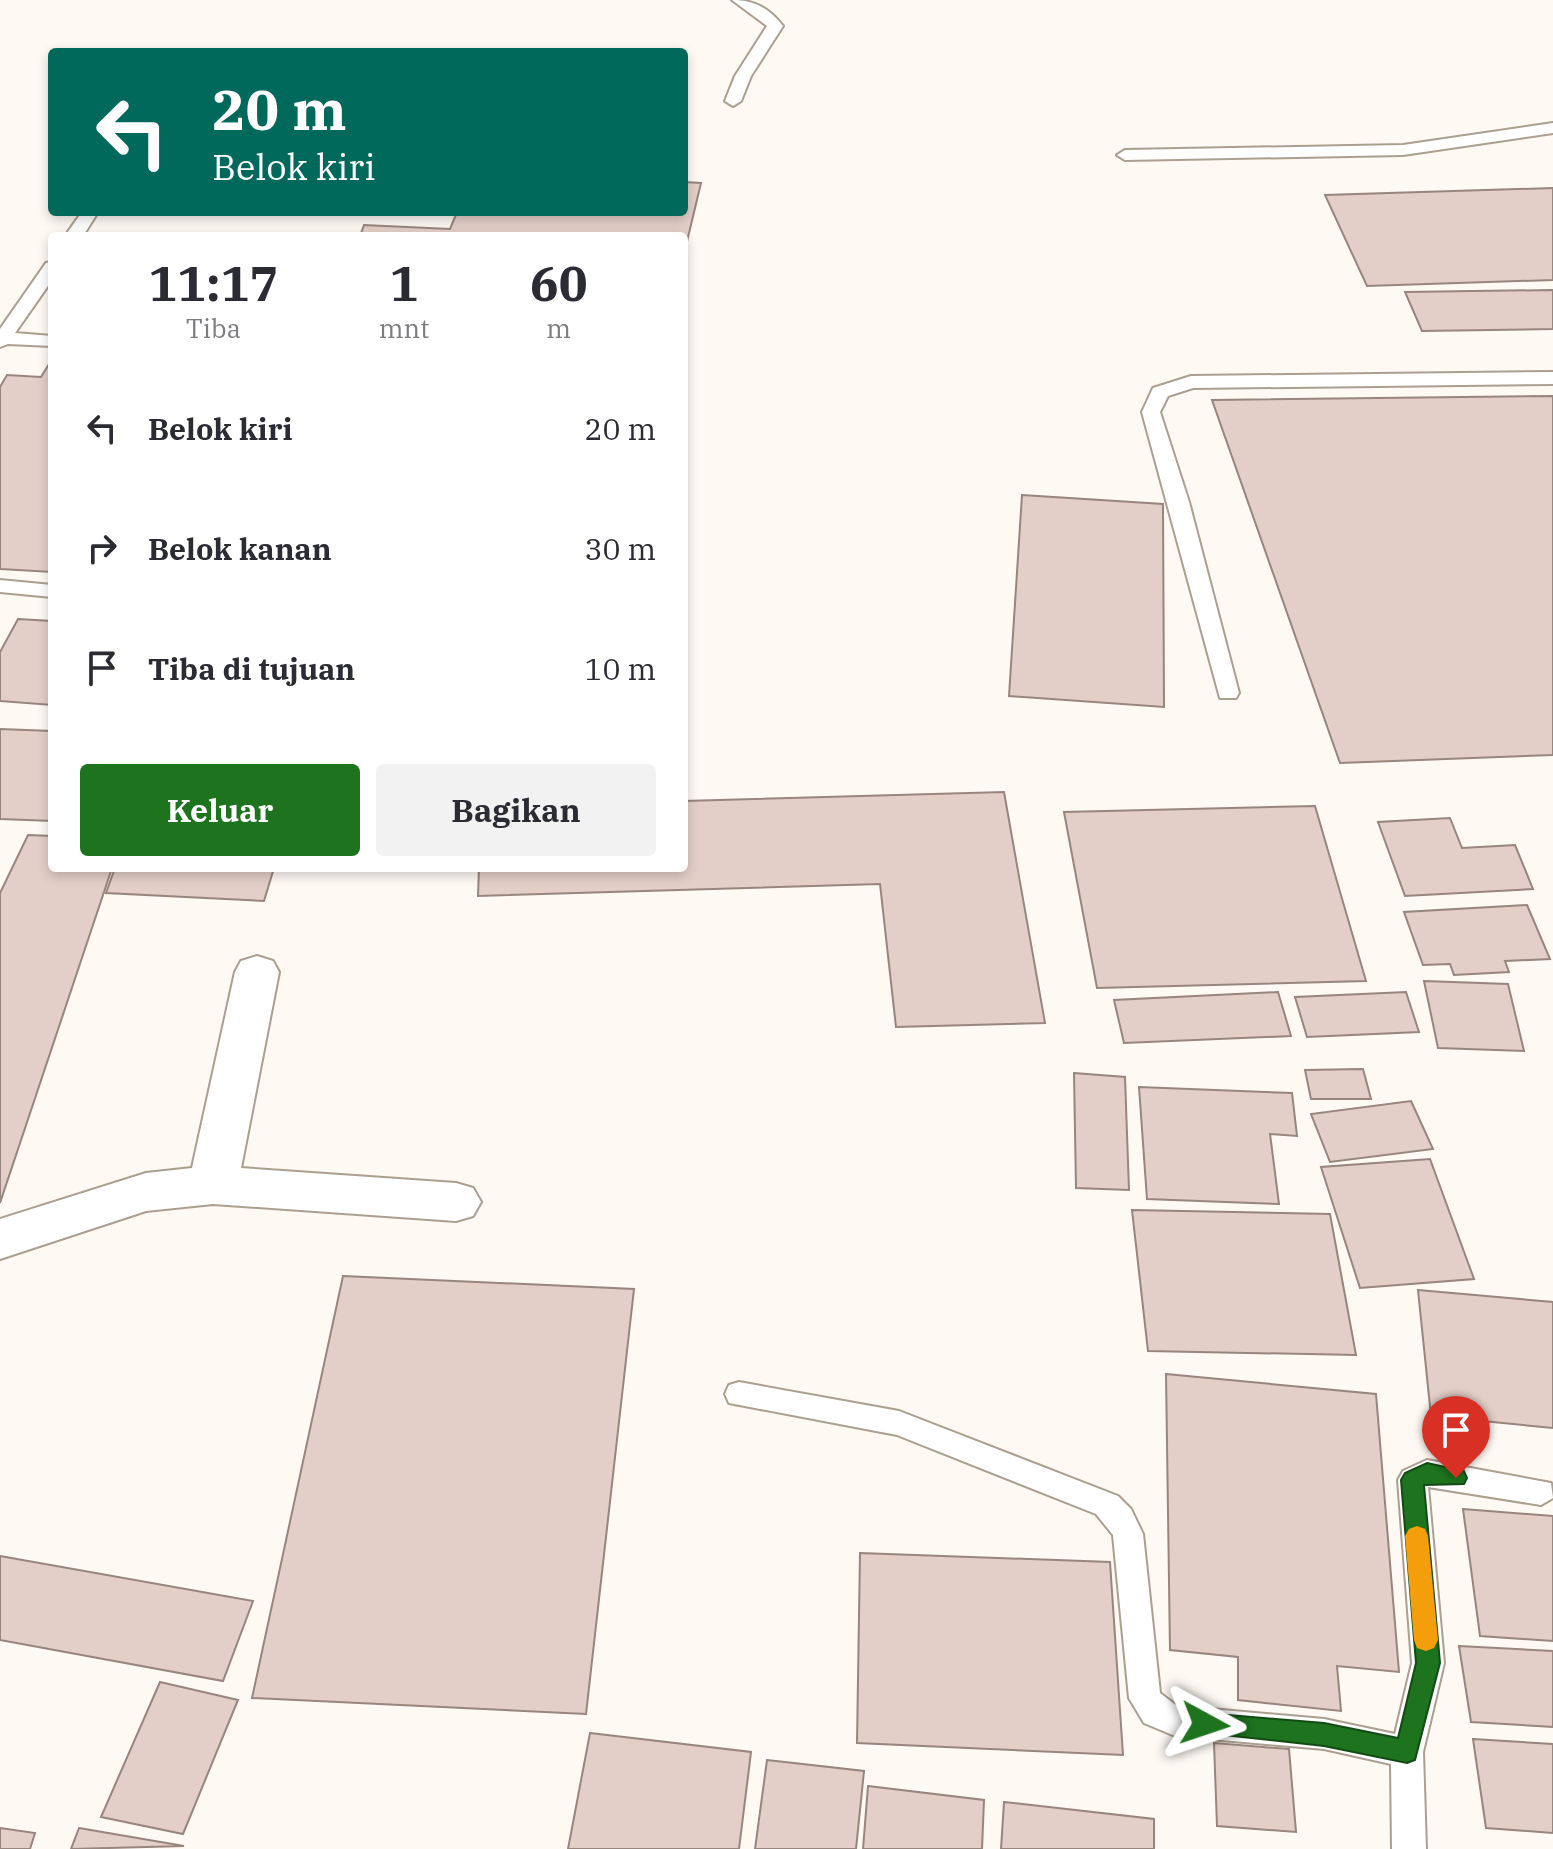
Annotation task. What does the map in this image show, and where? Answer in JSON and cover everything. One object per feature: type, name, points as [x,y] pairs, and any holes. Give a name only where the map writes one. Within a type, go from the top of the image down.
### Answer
[{"type":"street","points":[[213,1185],[257,972]]},
{"type":"street","points":[[0,1239],[146,1192],[213,1185],[456,1202]]},
{"type":"lane","points":[[733,101],[743,76],[775,26],[768,17],[739,0]]},
{"type":"lane","points":[[1125,155],[1403,150],[1553,128]]},
{"type":"lane","points":[[1,340],[48,273]]},
{"type":"lane","points":[[1,340],[48,341]]},
{"type":"lane","points":[[1228,693],[1179,502],[1151,412],[1160,392],[1191,382],[1553,378]]},
{"type":"lane","points":[[0,586],[48,591]]},
{"type":"lane","points":[[739,1394],[899,1423],[1107,1505],[1120,1518],[1128,1534],[1145,1698],[1155,1712],[1175,1721],[1324,1734],[1407,1752]]},
{"type":"lane","points":[[1409,1849],[1407,1752],[1428,1663],[1413,1480],[1427,1473],[1541,1492]]},
{"type":"building","points":[[688,182],[701,183],[688,237],[688,232],[361,232],[364,225],[450,229],[455,216],[688,216]]},
{"type":"building","points":[[1553,188],[1553,280],[1367,286],[1325,195]]},
{"type":"building","points":[[1553,290],[1553,329],[1422,331],[1405,292]]},
{"type":"building","points":[[48,366],[48,572],[0,569],[0,387],[7,375],[41,377]]},
{"type":"building","points":[[1553,396],[1553,755],[1340,763],[1212,400]]},
{"type":"building","points":[[1022,495],[1163,504],[1164,707],[1009,696]]},
{"type":"building","points":[[18,619],[48,621],[48,705],[0,701],[0,652]]},
{"type":"building","points":[[0,729],[48,731],[48,821],[0,819]]},
{"type":"building","points":[[1004,792],[1045,1023],[896,1027],[880,884],[478,896],[479,872],[688,872],[688,801]]},
{"type":"building","points":[[1315,806],[1366,981],[1097,988],[1064,812]]},
{"type":"building","points":[[1450,818],[1462,848],[1515,845],[1533,889],[1405,896],[1378,822]]},
{"type":"building","points":[[28,835],[48,836],[48,872],[111,872],[0,1203],[0,893]]},
{"type":"building","points":[[114,872],[273,872],[264,901],[106,893]]},
{"type":"building","points":[[1527,905],[1550,959],[1505,961],[1509,972],[1454,975],[1450,964],[1423,965],[1404,912]]},
{"type":"building","points":[[1424,981],[1508,984],[1524,1051],[1438,1048]]},
{"type":"building","points":[[1278,992],[1291,1036],[1124,1043],[1114,1000]]},
{"type":"building","points":[[1406,992],[1419,1032],[1307,1037],[1295,997]]},
{"type":"building","points":[[1363,1069],[1371,1099],[1311,1099],[1305,1070]]},
{"type":"building","points":[[1074,1073],[1125,1077],[1129,1190],[1076,1188]]},
{"type":"building","points":[[1139,1087],[1292,1093],[1297,1136],[1270,1134],[1279,1204],[1147,1199]]},
{"type":"building","points":[[1411,1101],[1433,1149],[1330,1162],[1311,1114]]},
{"type":"building","points":[[1430,1159],[1474,1279],[1360,1288],[1321,1167]]},
{"type":"building","points":[[1132,1210],[1330,1214],[1356,1355],[1148,1351]]},
{"type":"building","points":[[343,1276],[634,1289],[586,1714],[252,1698]]},
{"type":"building","points":[[1418,1290],[1553,1302],[1553,1428],[1431,1416]]},
{"type":"building","points":[[1166,1374],[1376,1394],[1399,1672],[1337,1666],[1341,1711],[1238,1700],[1238,1657],[1170,1650]]},
{"type":"building","points":[[1463,1509],[1553,1516],[1553,1641],[1480,1636]]},
{"type":"building","points":[[860,1553],[1110,1562],[1123,1755],[857,1743]]},
{"type":"building","points":[[0,1556],[253,1601],[223,1681],[0,1640]]},
{"type":"building","points":[[1459,1646],[1553,1651],[1553,1727],[1471,1722]]},
{"type":"building","points":[[160,1682],[238,1700],[183,1834],[101,1817]]},
{"type":"building","points":[[590,1733],[751,1752],[739,1849],[568,1849]]},
{"type":"building","points":[[1473,1739],[1553,1744],[1553,1833],[1486,1828]]},
{"type":"building","points":[[1214,1743],[1289,1749],[1296,1832],[1217,1826]]},
{"type":"building","points":[[767,1760],[864,1771],[856,1849],[755,1849]]},
{"type":"building","points":[[868,1786],[984,1800],[982,1849],[863,1849]]},
{"type":"building","points":[[1004,1802],[1154,1819],[1154,1849],[1001,1849]]},
{"type":"building","points":[[0,1828],[35,1833],[30,1849],[0,1849]]},
{"type":"building","points":[[79,1828],[184,1846],[71,1849]]},
{"type":"slow traffic","points":[[1417,1536],[1426,1640]]},
{"type":"route","points":[[1205,1724],[1324,1734],[1407,1752],[1428,1663],[1413,1480],[1427,1473],[1456,1478]]}]
